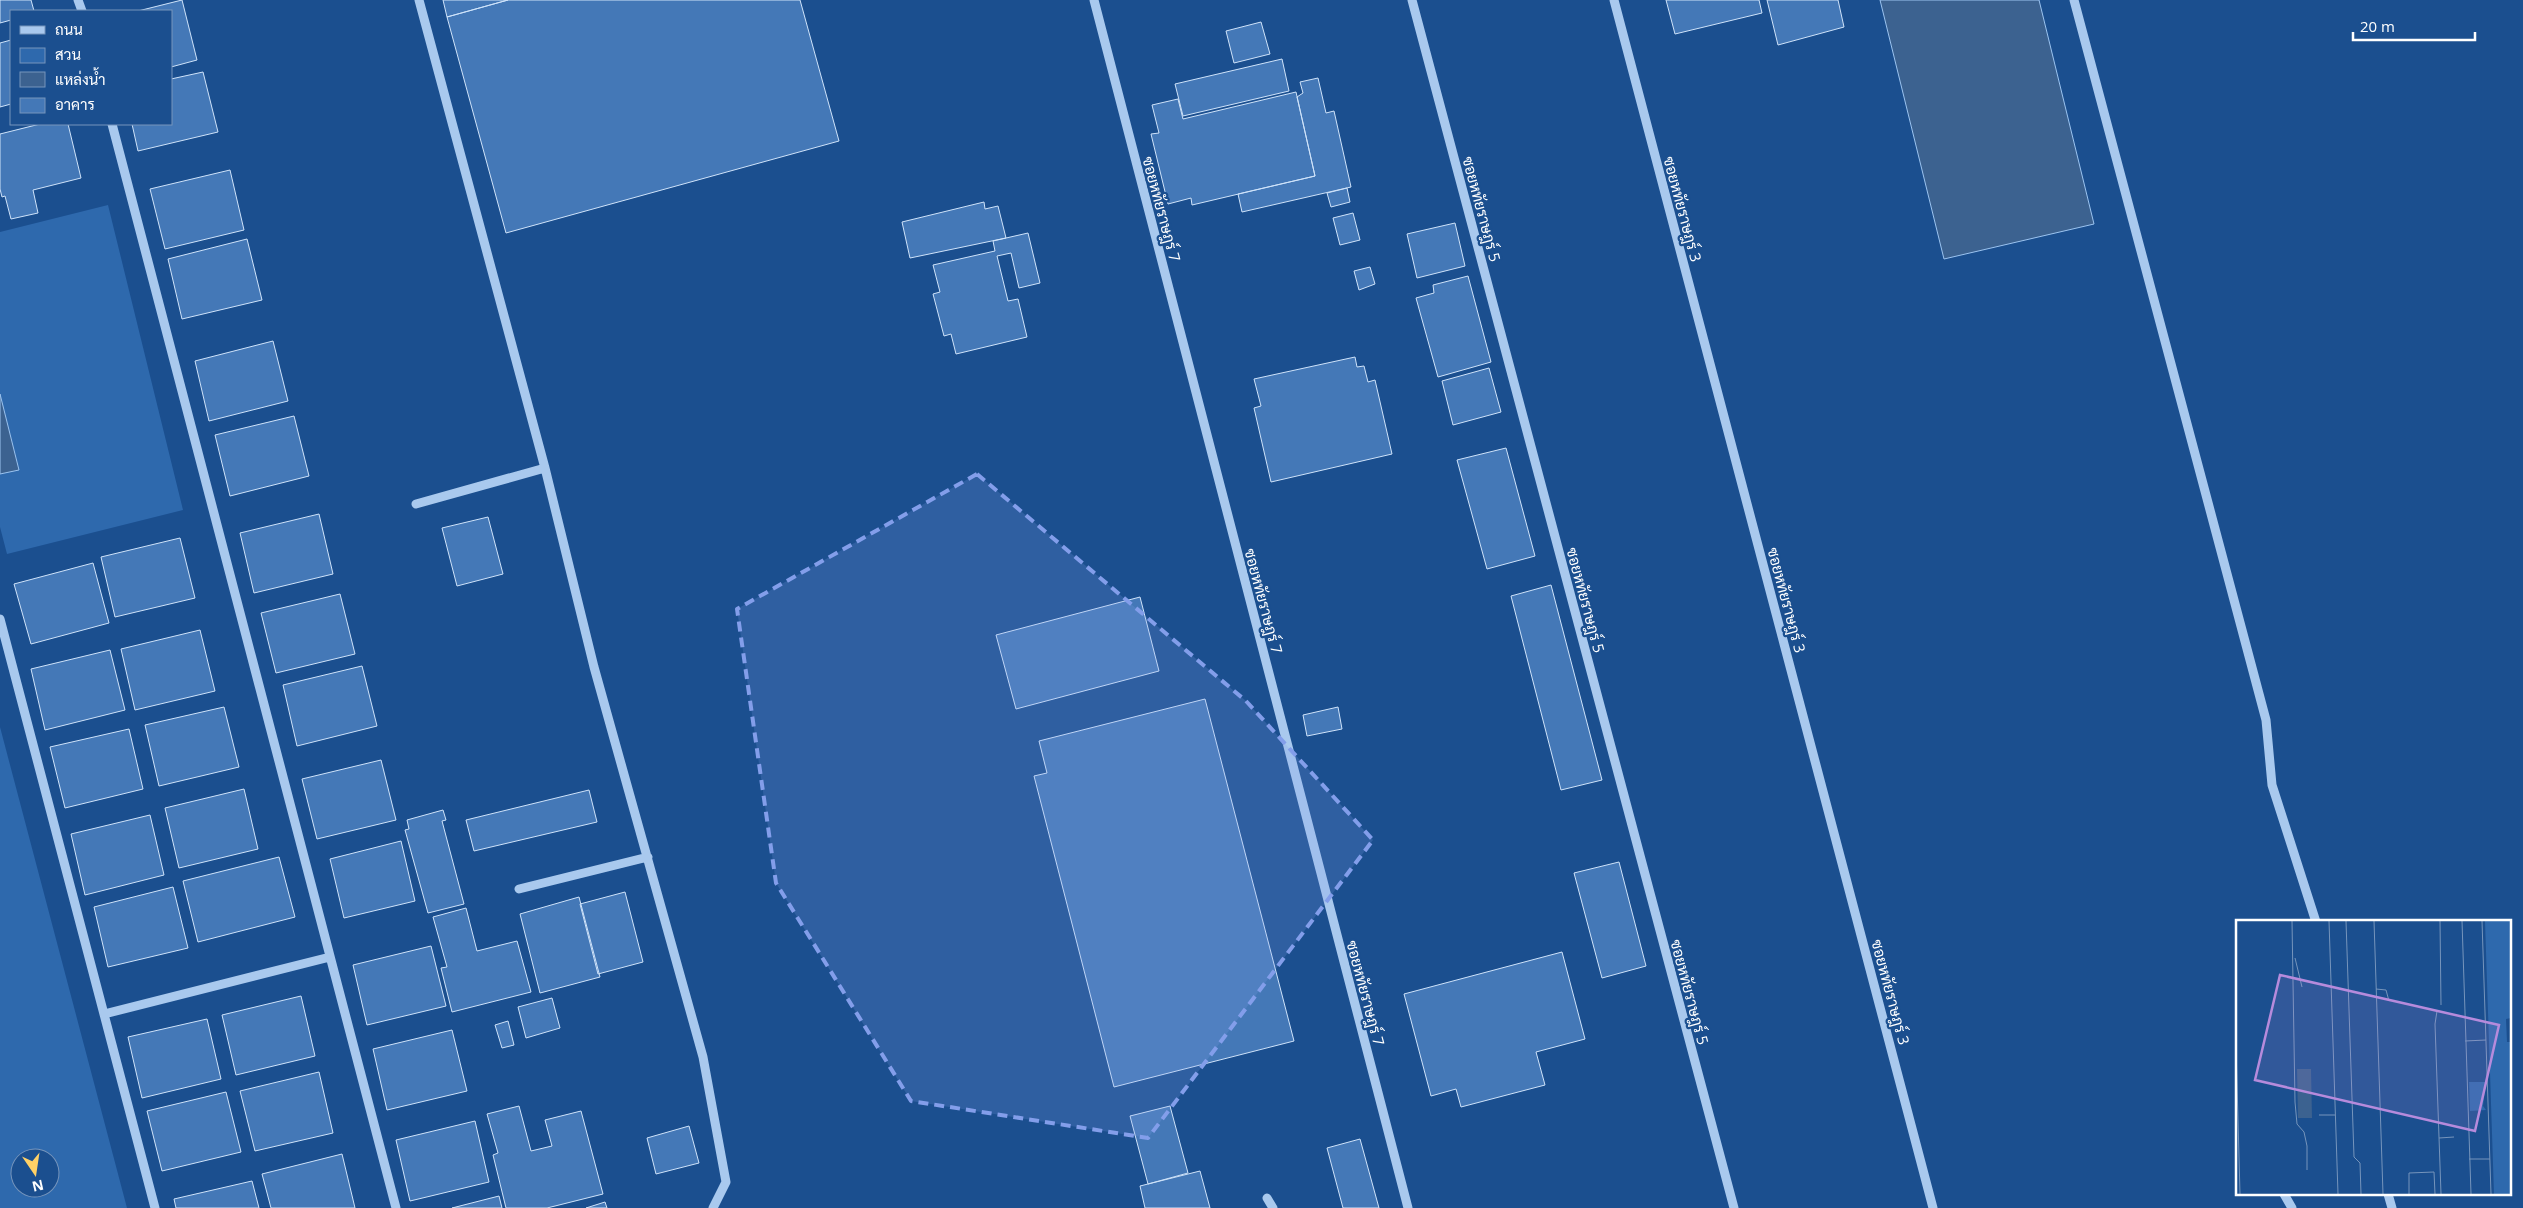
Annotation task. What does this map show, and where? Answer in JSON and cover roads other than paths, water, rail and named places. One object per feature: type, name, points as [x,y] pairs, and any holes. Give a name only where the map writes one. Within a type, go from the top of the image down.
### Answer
[{"type":"street","points":[[419,0],[545,468],[594,667],[703,1057],[726,1182],[713,1208]]},
{"type":"street","name":"ซอยหทัยราษฎร์ 7","points":[[1094,0],[1408,1208]]},
{"type":"street","name":"ซอยหทัยราษฎร์ 5","points":[[1412,0],[1734,1208]]},
{"type":"street","name":"ซอยหทัยราษฎร์ 3","points":[[1614,0],[1933,1208]]},
{"type":"street","points":[[2074,0],[2266,720],[2272,785],[2315,920]]},
{"type":"street","points":[[112,125],[396,1208]]},
{"type":"street","points":[[416,504],[545,468]]},
{"type":"street","points":[[0,619],[155,1208]]},
{"type":"street","points":[[519,889],[648,857]]},
{"type":"street","points":[[104,1014],[330,957]]},
{"type":"street","points":[[2285,1196],[2292,1208]]},
{"type":"street","points":[[1267,1198],[1272,1208]]},
{"type":"water","points":[[1880,0],[2039,0],[2094,224],[1944,259]]},
{"type":"water","points":[[0,394],[19,470],[0,474]]}]
